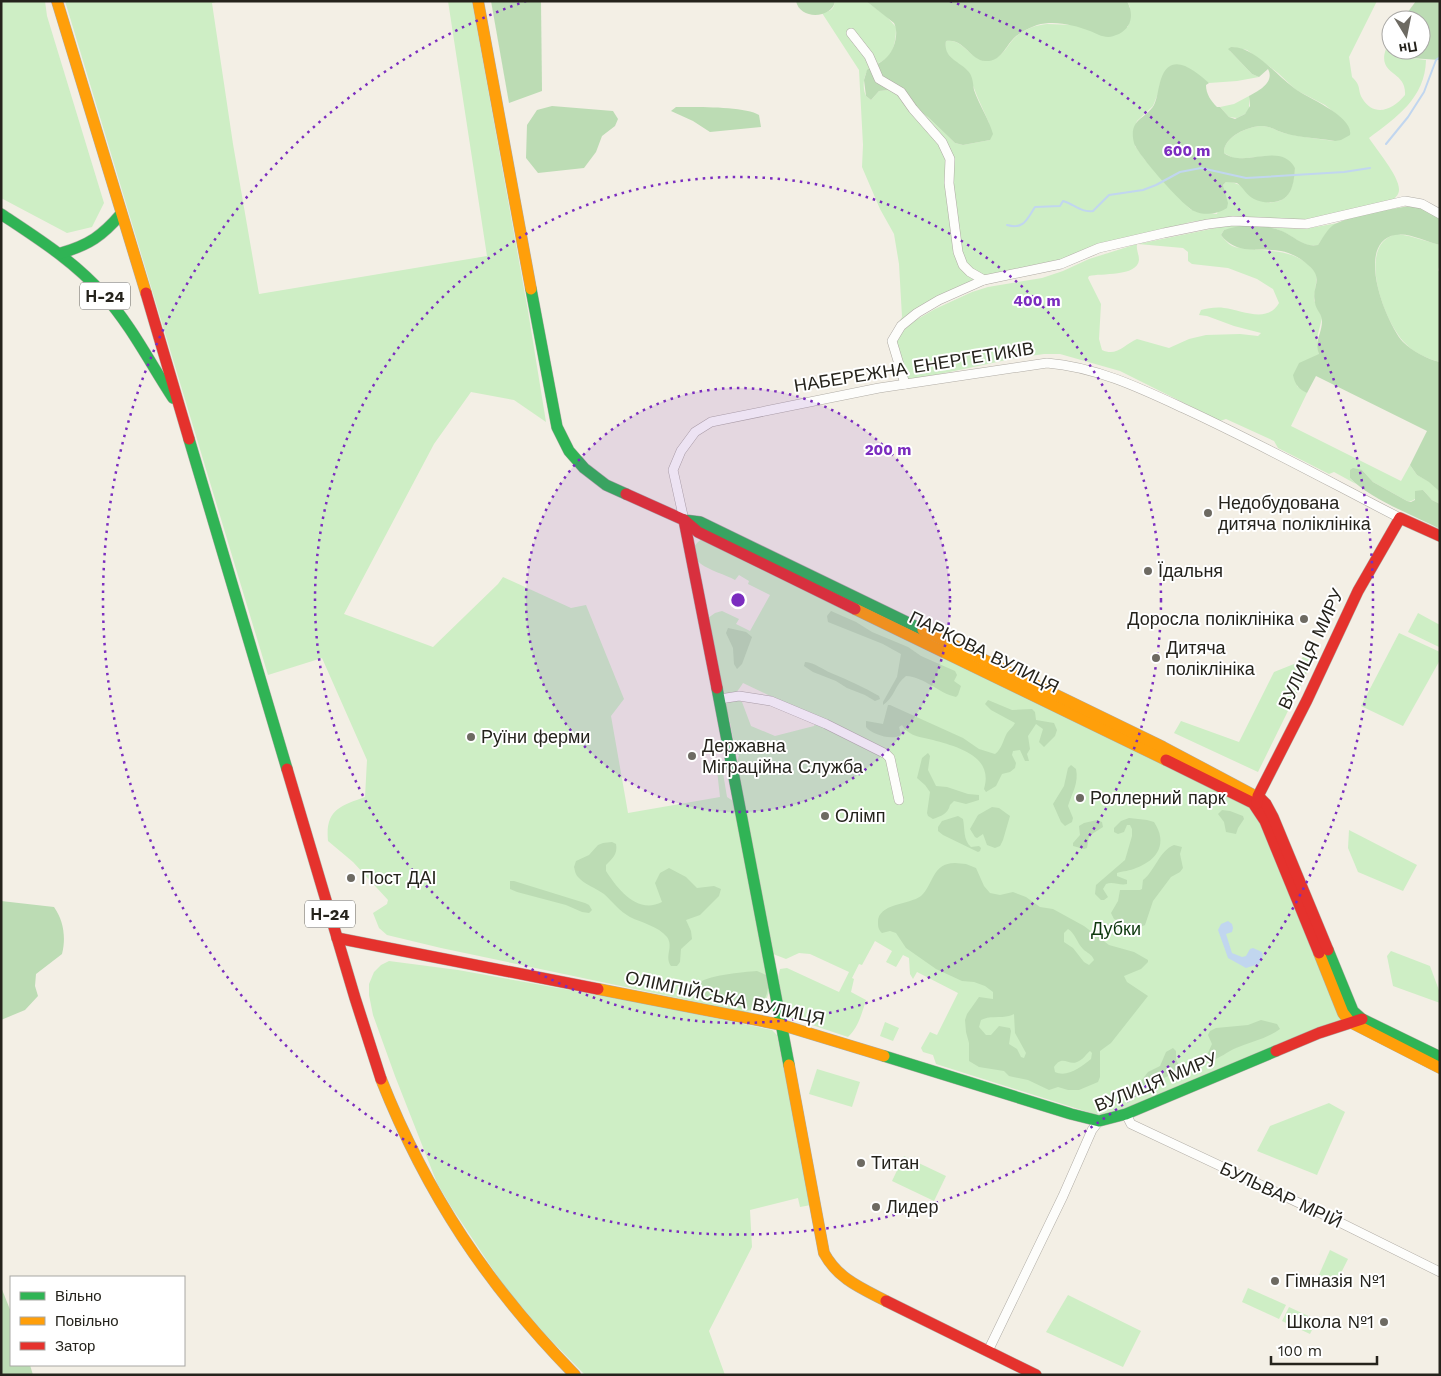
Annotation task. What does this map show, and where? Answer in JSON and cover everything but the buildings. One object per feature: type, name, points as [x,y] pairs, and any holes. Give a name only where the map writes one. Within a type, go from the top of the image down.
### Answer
[{"type":"street","points":[[57,1],[179,406]]},
{"type":"street","name":"ПАРКОВА ВУЛИЦЯ","points":[[478,1],[557,427],[573,455],[584,468],[606,484],[684,520],[700,522],[709,526],[1155,742],[1257,802],[1341,1009],[1350,1022]]},
{"type":"street","points":[[851,33],[869,56],[879,79],[900,92],[942,142],[950,159],[949,183],[958,252],[963,265],[970,272],[984,280]]},
{"type":"street","points":[[905,384],[892,341],[901,326],[938,300],[984,280],[1061,264],[1099,248],[1208,224],[1233,221],[1306,224],[1405,201],[1422,204],[1440,214]]},
{"type":"street","name":"Н-24","points":[[1,214],[61,253],[87,275],[116,308],[179,406],[337,938],[382,1080],[428,1182],[453,1226],[492,1282],[575,1375]]},
{"type":"street","points":[[61,253],[87,245],[95,240],[121,214]]},
{"type":"street","name":"НАБЕРЕЖНА ЕНЕРГЕТИКІВ","points":[[684,520],[673,470],[681,451],[695,432],[711,422],[905,384],[1047,363],[1065,364],[1126,382],[1272,450],[1400,518],[1440,536]]},
{"type":"street","name":"ВУЛИЦЯ МИРУ","points":[[1257,802],[1358,591],[1400,518]]},
{"type":"street","points":[[684,520],[720,699],[824,1253],[839,1275],[852,1284],[1036,1375]]},
{"type":"street","points":[[720,699],[739,696],[771,701],[826,724],[886,754],[890,758],[898,800]]},
{"type":"street","points":[[1257,802],[1266,804],[1273,817],[1353,1011],[1362,1018],[1440,1057]]},
{"type":"street","name":"ОЛІМПІЙСЬКА ВУЛИЦЯ","points":[[337,938],[782,1025],[1071,1114],[1099,1120]]},
{"type":"street","name":"ВУЛИЦЯ МИРУ","points":[[988,1351],[1063,1196],[1092,1130],[1099,1120],[1126,1114],[1319,1033],[1362,1018]]},
{"type":"street","points":[[1350,1022],[1440,1068]]},
{"type":"street","name":"БУЛЬВАР МРІЙ","points":[[1126,1114],[1131,1124],[1440,1272]]},
{"type":"green space","points":[[1,1],[45,1],[47,16],[104,203],[92,227],[67,233],[1,198]]},
{"type":"green space","points":[[65,1],[220,1],[212,3],[233,144],[259,294],[487,256],[448,1],[472,1],[546,422],[514,400],[471,392],[434,444],[344,614],[433,647],[503,577],[571,608],[586,605],[624,699],[611,716],[628,813],[720,797],[717,770],[723,773],[727,797],[733,801],[770,986],[768,996],[759,1007],[744,1012],[441,948],[387,935],[379,928],[373,913],[387,904],[388,900],[353,862],[328,841],[329,822],[336,811],[348,803],[365,797],[367,760],[322,658],[268,675]]},
{"type":"green space","points":[[491,1],[541,1],[542,91],[509,103]]},
{"type":"green space","points":[[796,1],[835,1],[829,11],[816,15],[804,12]]},
{"type":"green space","points":[[835,1],[866,1],[886,16],[896,27],[895,43],[890,54],[886,59],[871,67],[866,73],[864,85],[866,96],[871,100],[879,91],[889,90],[929,118],[955,143],[963,145],[990,140],[989,123],[967,70],[947,53],[945,48],[946,41],[958,43],[983,60],[995,59],[1014,38],[1028,29],[1040,25],[1128,27],[1130,7],[1127,1],[1377,1],[1349,57],[1352,77],[1358,85],[1362,98],[1372,108],[1378,110],[1384,110],[1395,105],[1405,95],[1401,80],[1390,71],[1384,60],[1426,60],[1421,85],[1415,96],[1399,114],[1369,138],[1396,178],[1399,190],[1393,200],[1302,221],[1222,218],[1190,222],[1071,258],[979,282],[897,325],[902,317],[899,264],[894,234],[880,209],[862,167],[863,145],[859,70],[822,13],[831,10]],"holes":[[[1231,47],[1247,50],[1278,73],[1296,90],[1325,105],[1340,117],[1335,141],[1284,133],[1265,126],[1244,130],[1232,137],[1225,147],[1224,153],[1235,159],[1270,156],[1295,168],[1290,192],[1284,199],[1279,201],[1263,201],[1240,185],[1226,182],[1223,185],[1224,190],[1217,214],[1190,209],[1145,160],[1135,146],[1134,130],[1137,121],[1153,106],[1160,83],[1170,66],[1183,66],[1209,83],[1259,77],[1252,74],[1230,51]]]},
{"type":"green space","points":[[866,1],[1127,1],[1131,15],[1127,28],[1119,34],[1109,37],[1071,25],[1051,23],[1037,25],[1016,36],[999,57],[990,61],[980,60],[958,43],[946,41],[949,55],[971,75],[976,96],[993,134],[990,140],[963,145],[955,143],[929,118],[889,90],[879,91],[871,100],[866,96],[864,80],[867,70],[883,61],[890,54],[896,31],[894,23]]},
{"type":"green space","points":[[1416,1],[1440,1],[1440,60],[1431,59],[1431,10],[1409,10]]},
{"type":"green space","points":[[1231,47],[1240,48],[1257,56],[1287,83],[1337,114],[1345,121],[1350,135],[1335,141],[1290,135],[1262,126],[1244,130],[1232,137],[1225,147],[1224,153],[1232,157],[1271,156],[1289,160],[1295,168],[1291,190],[1280,201],[1264,202],[1252,198],[1237,183],[1226,182],[1223,185],[1228,203],[1227,208],[1215,213],[1206,214],[1194,211],[1188,207],[1151,168],[1134,143],[1133,129],[1154,105],[1165,70],[1177,64],[1197,73],[1209,83],[1206,85],[1209,97],[1229,117],[1235,119],[1245,114],[1250,106],[1249,96],[1265,86],[1270,74],[1268,69],[1259,77],[1252,74],[1228,49]]},
{"type":"green space","points":[[1249,96],[1249,109],[1245,114],[1237,118],[1229,117],[1220,107],[1234,104]]},
{"type":"green space","points":[[552,106],[613,111],[618,119],[615,126],[602,136],[596,152],[584,168],[538,173],[526,158],[527,125],[537,110]]},
{"type":"green space","points":[[676,107],[719,108],[752,112],[759,115],[761,127],[710,132],[693,121],[671,111]]},
{"type":"green space","points":[[1411,206],[1427,210],[1440,218],[1440,245],[1412,236],[1395,235],[1383,241],[1377,252],[1375,267],[1382,302],[1396,332],[1403,342],[1411,348],[1425,357],[1440,362],[1440,492],[1429,482],[1417,475],[1410,465],[1427,431],[1316,376],[1307,393],[1296,384],[1293,375],[1299,363],[1319,354],[1317,345],[1322,321],[1315,303],[1317,279],[1313,270],[1296,256],[1281,251],[1241,248],[1227,242],[1221,235],[1224,230],[1231,228],[1261,226],[1282,231],[1308,245],[1318,245],[1332,226],[1347,219]]},
{"type":"green space","points":[[1338,223],[1327,232],[1318,245],[1313,246],[1305,244],[1276,229],[1266,227],[1304,229]]},
{"type":"green space","points":[[1235,224],[1247,226],[1224,230],[1221,235],[1231,245],[1237,248],[1274,251],[1293,256],[1310,266],[1317,275],[1314,300],[1322,318],[1317,338],[1319,355],[1297,386],[1307,393],[1291,426],[1401,481],[1410,465],[1417,475],[1430,482],[1440,492],[1440,504],[1432,500],[1423,490],[1414,500],[1407,501],[1373,482],[1362,470],[1350,478],[1356,484],[1334,472],[1329,474],[1278,448],[1274,441],[1226,419],[1220,421],[1120,371],[1060,354],[1016,358],[907,381],[896,343],[897,338],[916,320],[972,292],[988,287],[1042,278],[1089,259],[1137,244],[1139,260],[1132,269],[1125,272],[1089,276],[1088,278],[1101,304],[1099,339],[1102,350],[1107,352],[1117,351],[1137,339],[1169,348],[1189,339],[1206,335],[1240,334],[1258,336],[1261,333],[1199,315],[1201,310],[1210,308],[1224,308],[1254,314],[1268,313],[1279,303],[1273,289],[1257,279],[1228,268],[1192,264],[1188,261],[1188,252],[1183,248],[1138,244]]},
{"type":"green space","points":[[1397,234],[1440,245],[1440,264],[1438,270],[1440,273],[1440,362],[1422,355],[1406,344],[1390,320],[1383,303],[1375,268],[1377,252],[1384,241]]},
{"type":"green space","points":[[1353,468],[1362,470],[1373,482],[1407,501],[1415,500],[1415,491],[1423,490],[1432,500],[1440,504],[1440,529],[1392,506],[1359,486],[1350,478],[1350,470]]},
{"type":"green space","name":"Дубки","points":[[703,539],[1250,806],[1258,816],[1344,1020],[1121,1112],[1105,1115],[1094,1114],[936,1064],[933,1055],[923,1052],[921,1048],[930,1032],[937,1035],[958,993],[917,972],[913,979],[910,974],[909,958],[903,955],[896,967],[886,962],[892,951],[875,941],[862,965],[859,964],[852,978],[854,979],[851,992],[866,1000],[857,1025],[848,1037],[788,1017],[785,1014],[778,977],[780,969],[787,968],[839,992],[849,972],[810,954],[799,953],[786,959],[773,954],[736,767],[739,755],[733,752],[732,747],[734,743],[729,717],[724,714],[723,707],[729,701],[737,700],[742,702],[751,726],[775,736],[814,726],[818,719],[743,683],[735,693],[721,694],[708,618],[722,611],[739,619],[736,624],[750,631],[770,595],[748,584],[749,581],[739,575],[735,580],[701,564],[695,557],[694,547]]},
{"type":"green space","points":[[831,611],[955,671],[957,675],[954,681],[961,686],[958,695],[956,697],[949,695],[919,679],[906,676],[883,705],[897,677],[901,654],[883,644],[828,622],[827,616]]},
{"type":"green space","points":[[1418,613],[1440,625],[1439,647],[1408,632]]},
{"type":"green space","points":[[728,628],[746,632],[752,637],[742,664],[737,669],[734,664],[733,648],[726,633]]},
{"type":"green space","points":[[1399,633],[1440,652],[1440,660],[1403,726],[1361,706]]},
{"type":"green space","points":[[1305,654],[1314,658],[1258,772],[1174,733],[1181,721],[1239,742],[1274,672],[1299,662]]},
{"type":"green space","points":[[805,662],[861,687],[879,696],[880,699],[875,701],[836,681],[813,672],[804,666]]},
{"type":"green space","points":[[988,700],[1012,710],[1032,709],[1035,712],[1036,720],[1054,723],[1057,730],[1055,736],[1044,747],[1039,742],[1043,729],[1036,724],[1028,736],[1030,749],[1027,754],[1029,761],[1025,761],[1020,750],[1013,751],[1012,755],[1016,763],[1015,768],[1010,772],[1002,774],[996,786],[986,792],[984,789],[986,778],[984,768],[972,755],[963,750],[913,735],[906,731],[902,725],[899,727],[901,735],[897,737],[877,734],[866,727],[866,721],[883,724],[888,705],[890,705],[963,738],[979,749],[995,754],[1015,723],[991,710],[985,704]]},
{"type":"green space","points":[[928,753],[930,756],[928,770],[936,786],[979,795],[979,800],[966,804],[954,801],[948,811],[941,816],[933,819],[928,816],[930,792],[917,778],[922,758]]},
{"type":"green space","points":[[1071,765],[1076,769],[1077,774],[1068,806],[1073,818],[1072,822],[1065,826],[1061,822],[1053,804],[1064,786],[1068,768]]},
{"type":"green space","points":[[992,807],[999,808],[1010,816],[1003,840],[1000,846],[995,848],[987,845],[983,834],[977,838],[970,829],[978,815]]},
{"type":"green space","points":[[1222,810],[1243,816],[1244,819],[1236,834],[1226,832],[1224,822],[1218,814]]},
{"type":"green space","points":[[958,816],[963,819],[965,838],[968,844],[971,847],[979,846],[981,848],[980,851],[978,852],[938,831],[942,821]]},
{"type":"green space","points":[[1129,818],[1154,822],[1160,837],[1158,850],[1144,865],[1117,873],[1117,876],[1127,880],[1127,884],[1106,884],[1103,889],[1108,897],[1101,900],[1095,894],[1096,885],[1125,860],[1132,836],[1130,825],[1127,825],[1124,832],[1118,834],[1114,832],[1114,828],[1121,821]]},
{"type":"green space","points":[[1097,820],[1102,822],[1103,827],[1089,836],[1087,848],[1073,846],[1073,843],[1080,835],[1079,826]]},
{"type":"green space","points":[[1349,830],[1417,865],[1403,891],[1358,872],[1348,848]]},
{"type":"green space","points":[[612,842],[616,844],[616,851],[606,865],[606,871],[622,892],[636,902],[644,905],[653,905],[662,902],[655,883],[660,873],[669,868],[686,877],[697,888],[714,886],[721,889],[719,896],[700,915],[686,920],[692,939],[681,949],[680,962],[677,966],[671,966],[669,962],[670,944],[663,933],[655,927],[626,915],[604,894],[576,875],[574,867],[576,861],[589,855],[598,845]]},
{"type":"green space","points":[[1174,845],[1182,847],[1180,854],[1183,868],[1171,877],[1153,901],[1145,925],[1136,929],[1114,919],[1111,913],[1118,901],[1120,890],[1142,889],[1143,880],[1151,872],[1161,856]]},
{"type":"green space","points":[[947,864],[966,864],[976,868],[984,886],[990,893],[1000,895],[1013,892],[1026,897],[1040,907],[1053,909],[1084,926],[1109,945],[1134,952],[1148,960],[1141,969],[1124,976],[1127,982],[1148,996],[1111,1043],[1100,1051],[1100,1077],[1098,1082],[1079,1090],[1068,1090],[1058,1087],[1049,1090],[1028,1080],[1009,1076],[1004,1071],[979,1067],[969,1061],[969,1043],[965,1020],[967,1014],[979,997],[993,999],[993,992],[985,986],[974,982],[962,981],[936,969],[906,948],[896,933],[890,931],[882,933],[878,926],[879,916],[883,912],[895,905],[921,896],[938,870]],"holes":[[[1068,929],[1083,949],[1093,958],[1094,960],[1089,965],[1084,962],[1073,948],[1064,942],[1064,933]],[[1014,1014],[1015,1033],[1026,1053],[1024,1058],[1021,1057],[1017,1049],[1009,1044],[1010,1028],[999,1026],[991,1035],[986,1035],[979,1027],[981,1020]],[[1090,1051],[1092,1053],[1091,1059],[1069,1073],[1055,1072],[1054,1067],[1060,1061],[1074,1063]]]},
{"type":"green space","points":[[510,881],[585,903],[592,910],[589,913],[582,912],[566,905],[517,892],[510,889]]},
{"type":"green space","points":[[1,901],[54,907],[62,924],[64,942],[62,954],[36,974],[35,986],[38,996],[25,1010],[1,1020]]},
{"type":"green space","points":[[1391,951],[1430,966],[1440,993],[1440,1003],[1393,986],[1387,956]]},
{"type":"green space","points":[[389,961],[458,970],[658,1006],[772,1030],[777,1035],[811,1205],[800,1207],[798,1198],[750,1210],[752,1247],[709,1331],[725,1375],[585,1375],[544,1333],[504,1286],[437,1183],[373,1015],[369,984],[374,972],[381,965]]},
{"type":"green space","points":[[757,971],[766,975],[768,987],[762,1003],[752,1009],[746,1010],[702,995],[698,989],[697,985],[701,982],[716,976]]},
{"type":"green space","points":[[1261,1020],[1277,1024],[1280,1029],[1236,1048],[1214,1060],[1208,1059],[1207,1055],[1212,1044],[1208,1035],[1210,1031],[1216,1028],[1248,1025]]},
{"type":"green space","points":[[885,1022],[899,1028],[893,1041],[880,1036]]},
{"type":"green space","points":[[1173,1048],[1176,1051],[1176,1059],[1179,1066],[1176,1070],[1161,1080],[1138,1085],[1148,1072],[1160,1066],[1166,1052]]},
{"type":"green space","points":[[817,1069],[860,1082],[852,1107],[809,1094]]},
{"type":"green space","points":[[1329,1103],[1345,1112],[1317,1175],[1257,1151],[1270,1126]]},
{"type":"green space","points":[[904,1156],[946,1176],[934,1201],[892,1181]]},
{"type":"green space","points":[[1330,1250],[1348,1259],[1335,1285],[1318,1277]]},
{"type":"green space","points":[[1,1287],[10,1310],[10,1366],[30,1366],[33,1375],[1,1375]]},
{"type":"green space","points":[[1248,1288],[1286,1305],[1279,1319],[1242,1302]]},
{"type":"green space","points":[[1068,1295],[1141,1331],[1123,1367],[1046,1332]]},
{"type":"green space","points":[[1289,1307],[1317,1320],[1310,1334],[1282,1321]]},
{"type":"water","points":[[1228,921],[1232,924],[1233,928],[1232,932],[1226,934],[1232,953],[1242,957],[1246,956],[1250,949],[1253,948],[1262,952],[1263,956],[1259,964],[1246,968],[1228,958],[1218,930],[1221,924]]},
{"type":"waterway","points":[[1386,144],[1408,117],[1424,92],[1436,60],[1440,57]]},
{"type":"waterway","points":[[1007,225],[1021,225],[1035,207],[1060,206],[1063,201],[1081,210],[1093,211],[1109,195],[1143,190],[1180,172],[1201,168],[1246,178],[1344,172],[1370,168]]},
{"type":"traffic: fast","points":[[1,214],[41,241],[92,282],[131,331],[173,398]]},
{"type":"traffic: fast","points":[[61,253],[80,247],[94,239],[121,214]]},
{"type":"traffic: fast","points":[[531,289],[557,427],[569,451],[584,468],[606,485],[626,494]]},
{"type":"traffic: fast","points":[[189,439],[287,769]]},
{"type":"traffic: fast","points":[[684,520],[700,522],[923,630]]},
{"type":"traffic: fast","points":[[717,688],[789,1065]]},
{"type":"traffic: fast","points":[[1328,950],[1353,1011],[1362,1019],[1440,1057]]},
{"type":"traffic: fast","points":[[884,1056],[1099,1121],[1126,1114],[1276,1051]]},
{"type":"traffic: slow","points":[[57,1],[146,293]]},
{"type":"traffic: slow","points":[[478,1],[531,289]]},
{"type":"traffic: slow","points":[[855,609],[1166,760]]},
{"type":"traffic: slow","points":[[923,630],[1163,747],[1261,799]]},
{"type":"traffic: slow","points":[[1319,953],[1343,1013],[1350,1022],[1440,1068]]},
{"type":"traffic: slow","points":[[598,989],[782,1025],[884,1056]]},
{"type":"traffic: slow","points":[[789,1065],[824,1253],[836,1270],[843,1276],[886,1301]]},
{"type":"traffic: slow","points":[[381,1079],[418,1162],[463,1237],[514,1308],[575,1375]]},
{"type":"traffic: jam","points":[[146,293],[189,439]]},
{"type":"traffic: jam","points":[[626,494],[684,520],[698,532],[855,609]]},
{"type":"traffic: jam","points":[[1257,803],[1258,796],[1307,700],[1358,591],[1400,518],[1440,536]]},
{"type":"traffic: jam","points":[[684,520],[717,688]]},
{"type":"traffic: jam","points":[[1166,760],[1253,803],[1265,821],[1319,953]]},
{"type":"traffic: jam","points":[[287,769],[381,1079]]},
{"type":"traffic: jam","points":[[1261,799],[1273,817],[1328,950]]},
{"type":"traffic: jam","points":[[337,938],[598,989]]},
{"type":"traffic: jam","points":[[1276,1051],[1319,1033],[1362,1019]]},
{"type":"traffic: jam","points":[[886,1301],[1036,1375]]},
{"type":"place","name":"Недобудована дитяча поліклініка","points":[[1208,513]]},
{"type":"place","name":"Їдальня","points":[[1148,571]]},
{"type":"place","name":"Доросла поліклініка","points":[[1304,619]]},
{"type":"place","name":"Дитяча поліклініка","points":[[1156,658]]},
{"type":"place","name":"Руїни ферми","points":[[471,737]]},
{"type":"place","name":"Державна Міграційна Служба","points":[[692,756]]},
{"type":"place","name":"Роллерний парк","points":[[1080,798]]},
{"type":"place","name":"Олімп","points":[[825,816]]},
{"type":"place","name":"Пост ДАІ","points":[[351,878]]},
{"type":"place","name":"Титан","points":[[861,1163]]},
{"type":"place","name":"Лидер","points":[[876,1207]]},
{"type":"place","name":"Гімназія №1","points":[[1275,1281]]},
{"type":"place","name":"Школа №1","points":[[1384,1322]]}]
